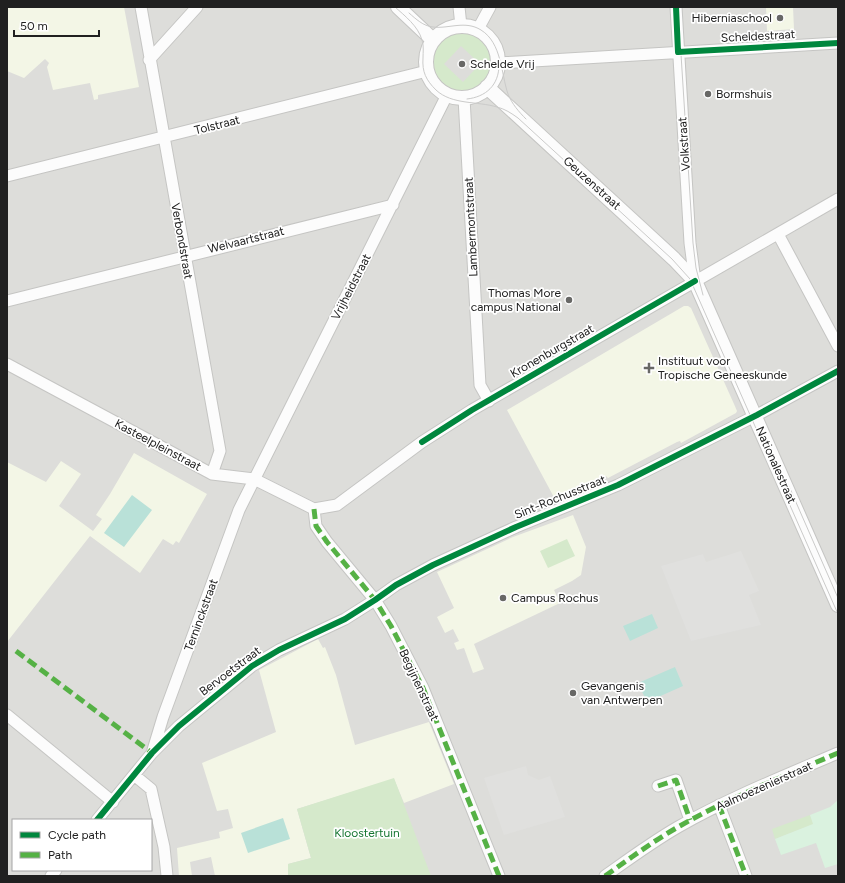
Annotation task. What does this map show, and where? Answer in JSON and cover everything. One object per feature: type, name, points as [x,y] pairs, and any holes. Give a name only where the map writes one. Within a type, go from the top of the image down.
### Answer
[{"type":"street","name":"Verbondstraat","points":[[140,7],[220,451],[212,474]]},
{"type":"street","points":[[149,60],[197,7]]},
{"type":"street","points":[[398,7],[433,40]]},
{"type":"street","points":[[459,7],[461,26]]},
{"type":"street","points":[[478,29],[490,7]]},
{"type":"street","name":"Volkstraat","points":[[676,7],[690,243],[695,281]]},
{"type":"street","points":[[461,26],[478,29],[490,40],[495,47],[499,63],[495,76],[487,88],[477,95],[464,98],[455,98],[441,92],[432,83],[427,71],[427,52],[433,40],[445,30],[461,26]]},
{"type":"street","name":"Scheldestraat","points":[[499,63],[838,43]]},
{"type":"street","name":"Tolstraat","points":[[7,176],[164,138],[427,71]]},
{"type":"street","name":"Geuzenstraat","points":[[487,88],[674,259],[695,281]]},
{"type":"street","name":"Vrijheidstraat","points":[[254,479],[447,95]]},
{"type":"street","name":"Lambermontstraat","points":[[464,98],[480,385],[489,401]]},
{"type":"street","name":"Kronenburgstraat","points":[[314,509],[337,505],[422,442],[489,401],[838,200]]},
{"type":"street","name":"Welvaartstraat","points":[[7,301],[185,255],[393,204]]},
{"type":"street","points":[[778,234],[838,346]]},
{"type":"street","name":"Nationalestraat","points":[[695,281],[838,606]]},
{"type":"street","name":"Kasteelpleinstraat","points":[[7,364],[212,474],[254,479],[314,509]]},
{"type":"street","name":"Sint-Rochusstraat","points":[[375,600],[396,585],[433,565],[516,527],[618,485],[754,416],[838,371]]},
{"type":"street","name":"Terninckstraat","points":[[152,753],[163,717],[239,510],[254,479]]},
{"type":"street","name":"Begijnenstraat","points":[[314,509],[316,526],[327,542],[375,600],[391,626],[423,688],[499,876]]},
{"type":"street","name":"Bervoetstraat","points":[[99,819],[152,753],[179,726],[252,666],[279,650],[345,619],[375,600]]},
{"type":"street","points":[[7,715],[113,802]]},
{"type":"street","name":"Aalmoezenierstraat","points":[[605,876],[640,851],[690,820],[766,783],[838,753]]},
{"type":"street","points":[[134,775],[151,789],[164,847],[167,876]]},
{"type":"street","points":[[658,786],[676,780],[690,820]]},
{"type":"street","points":[[719,805],[746,876]]},
{"type":"shaded area","points":[[7,7],[838,7],[838,876],[7,876]]},
{"type":"shaded area","points":[[7,7],[124,7],[139,87],[98,95],[98,99],[94,100],[90,83],[53,90],[47,67],[49,63],[45,59],[24,78],[7,71]]},
{"type":"shaded area","name":"Hiberniaschool","points":[[766,7],[793,7],[794,29],[767,31]]},
{"type":"shaded area","name":"Instituut voor Tropische Geneeskunde","points":[[684,306],[691,308],[737,411],[736,413],[681,443],[680,441],[677,442],[608,478],[606,476],[556,501],[507,410]]},
{"type":"shaded area","points":[[134,453],[207,494],[179,543],[176,541],[173,545],[163,539],[140,573],[90,536],[7,642],[7,462],[46,482],[61,461],[81,474],[59,506],[93,531],[102,519],[96,515]]},
{"type":"shaded area","points":[[132,495],[152,510],[124,547],[104,533]]},
{"type":"shaded area","name":"Campus Rochus","points":[[573,515],[586,547],[581,575],[554,590],[560,603],[474,644],[484,669],[473,673],[464,648],[457,650],[454,643],[459,641],[453,629],[445,633],[437,617],[454,608],[437,572],[513,537]]},
{"type":"shaded area","points":[[741,551],[759,591],[749,595],[761,625],[691,641],[661,566],[703,554],[706,562]]},
{"type":"shaded area","points":[[652,614],[658,628],[630,641],[623,626]]},
{"type":"shaded area","points":[[318,639],[323,648],[325,647],[336,675],[355,745],[429,722],[454,784],[404,803],[394,779],[297,809],[311,858],[288,864],[288,876],[215,876],[211,857],[190,862],[192,876],[179,876],[177,848],[220,838],[219,832],[233,828],[228,809],[217,811],[202,763],[276,732],[259,670]]},
{"type":"shaded area","points":[[675,667],[683,686],[647,702],[638,683]]},
{"type":"shaded area","points":[[526,766],[528,775],[539,780],[550,776],[565,817],[504,835],[484,778]]},
{"type":"shaded area","points":[[838,800],[838,864],[825,868],[816,843],[781,855],[775,839],[813,824],[810,815],[830,807]]},
{"type":"shaded area","points":[[283,818],[290,839],[248,853],[241,833]]},
{"type":"green space","points":[[463,29],[478,35],[488,44],[493,55],[494,67],[491,78],[485,88],[474,95],[461,97],[446,94],[436,86],[430,75],[428,63],[430,51],[436,40],[447,32]],"holes":[[[461,46],[480,64],[463,82],[444,64]]]},
{"type":"green space","points":[[567,539],[575,556],[548,568],[540,551]]},
{"type":"green space","name":"Kloostertuin","points":[[394,778],[431,876],[288,876],[288,864],[311,858],[297,809]]},
{"type":"green space","points":[[810,815],[814,824],[775,839],[772,829]]},
{"type":"tram line","points":[[395,7],[418,30],[423,44],[424,72],[427,79],[436,90],[449,98],[500,108],[508,111],[518,118],[672,259],[690,279],[838,614]]},
{"type":"tram line","points":[[678,7],[693,243],[696,268],[703,295]]},
{"type":"tram line","points":[[409,13],[420,22],[429,26],[439,27],[463,25],[475,27],[488,36],[500,59],[508,94],[516,108],[526,119]]},
{"type":"tram line","points":[[467,99],[480,96],[490,89],[497,78],[499,65]]},
{"type":"tram line","points":[[788,484],[838,598]]},
{"type":"marked path","points":[[314,509],[316,526],[327,542],[375,600],[391,626],[423,688],[499,876]]},
{"type":"marked path","points":[[16,651],[152,753],[153,751]]},
{"type":"marked path","points":[[605,876],[659,839],[697,816],[838,753]]},
{"type":"marked path","points":[[658,786],[676,780],[690,820]]},
{"type":"marked path","points":[[719,805],[746,876]]},
{"type":"cycle path","points":[[676,7],[678,52],[838,43]]},
{"type":"cycle path","points":[[422,442],[472,410],[695,281]]},
{"type":"cycle path","points":[[98,819],[152,753],[179,726],[252,666],[279,650],[345,619],[396,585],[433,565],[516,527],[618,485],[757,415],[838,371]]},
{"type":"place","name":"Hiberniaschool","points":[[780,18]]},
{"type":"place","name":"Schelde Vrij","points":[[462,64]]},
{"type":"place","name":"Bormshuis","points":[[708,94]]},
{"type":"place","name":"Thomas More campus National","points":[[569,300]]},
{"type":"place","name":"Instituut voor Tropische Geneeskunde","points":[[649,368]]},
{"type":"place","name":"Campus Rochus","points":[[503,598]]},
{"type":"place","name":"Gevangenis van Antwerpen","points":[[573,693]]}]
